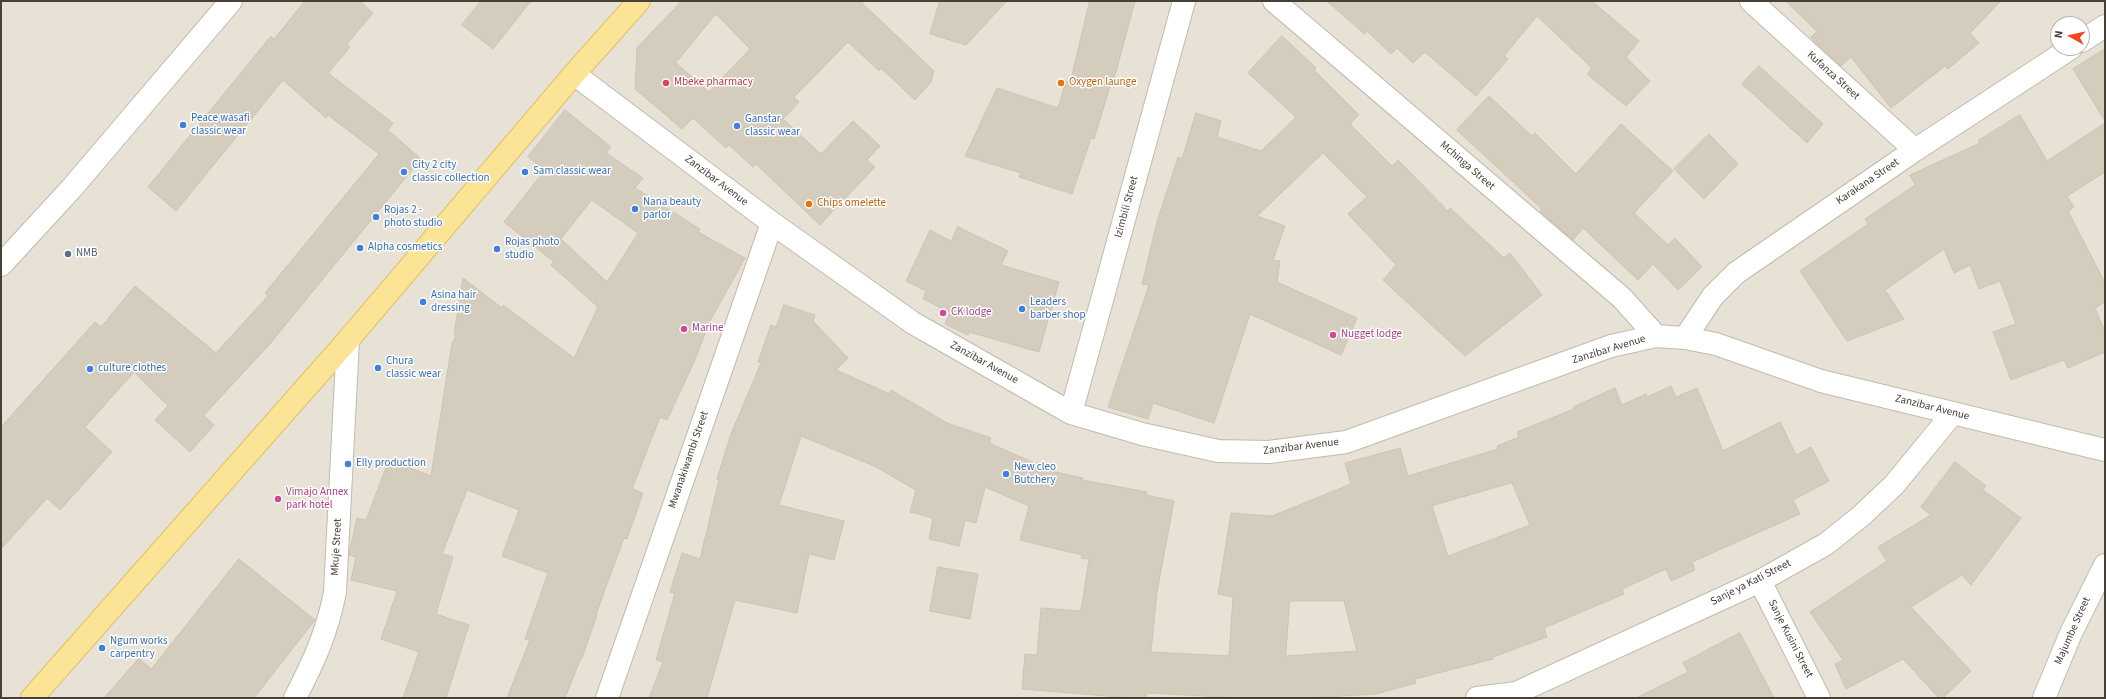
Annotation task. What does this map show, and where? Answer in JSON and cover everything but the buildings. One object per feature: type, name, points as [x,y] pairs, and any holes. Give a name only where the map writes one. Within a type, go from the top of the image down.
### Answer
[{"type":"main road","points":[[32,698],[348,340],[574,74],[640,1]]},
{"type":"street","points":[[1,265],[71,189],[231,1]]},
{"type":"street","name":"Izimbili Street","points":[[1071,413],[1184,1]]},
{"type":"street","name":"Mchinga Street","points":[[1274,1],[1622,298],[1656,336]]},
{"type":"street","name":"Kufanza Street","points":[[1751,1],[1915,150]]},
{"type":"street","points":[[2090,36],[2105,26]]},
{"type":"street","name":"Karakana Street","points":[[1685,338],[1713,296],[1736,273],[1915,150],[2059,56]]},
{"type":"street","name":"Zanzibar Avenue","points":[[574,74],[772,223],[913,323],[1071,413],[1142,434],[1218,452],[1277,451],[1346,442],[1611,346],[1656,336],[1685,338],[1716,344],[1821,381],[2105,450]]},
{"type":"street","name":"Mwanakiwambi Street","points":[[607,698],[772,223]]},
{"type":"street","name":"Mkuje Street","points":[[295,698],[315,659],[329,622],[335,592],[348,340]]},
{"type":"street","name":"Sanje ya Kati Street","points":[[1477,698],[1513,696],[1760,581],[1826,544],[1861,516],[1894,485],[1953,413]]},
{"type":"street","name":"Majumbe Street","points":[[2044,698],[2071,633],[2105,565]]},
{"type":"street","name":"Sanje Kusini Street","points":[[1760,581],[1819,698]]},
{"type":"shaded area","points":[[1,1],[2105,1],[2105,698],[1,698]]},
{"type":"place","name":"Mbeke pharmacy","points":[[666,83]]},
{"type":"place","name":"Oxygen launge","points":[[1061,83]]},
{"type":"place","name":"Peace wasafi classic wear","points":[[183,125]]},
{"type":"place","name":"Ganstar classic wear","points":[[737,126]]},
{"type":"place","name":"City 2 city classic collection","points":[[404,172]]},
{"type":"place","name":"Sam classic wear","points":[[525,172]]},
{"type":"place","name":"Chips omelette","points":[[809,204]]},
{"type":"place","name":"Nana beauty parlor","points":[[635,209]]},
{"type":"place","name":"Rojas 2 - photo studio","points":[[376,217]]},
{"type":"place","name":"Alpha cosmetics","points":[[360,248]]},
{"type":"place","name":"Rojas photo studio","points":[[497,249]]},
{"type":"place","name":"NMB","points":[[68,254]]},
{"type":"place","name":"Asina hair dressing","points":[[423,302]]},
{"type":"place","name":"Leaders barber shop","points":[[1022,309]]},
{"type":"place","name":"CK lodge","points":[[943,313]]},
{"type":"place","name":"Marine","points":[[684,329]]},
{"type":"place","name":"Nugget lodge","points":[[1333,335]]},
{"type":"place","name":"Chura classic wear","points":[[378,368]]},
{"type":"place","name":"culture clothes","points":[[90,369]]},
{"type":"place","name":"Elly production","points":[[348,464]]},
{"type":"place","name":"New cleo Butchery","points":[[1006,474]]},
{"type":"place","name":"Vimajo Annex park hotel","points":[[278,499]]},
{"type":"place","name":"Ngum works carpentry","points":[[102,648]]}]
